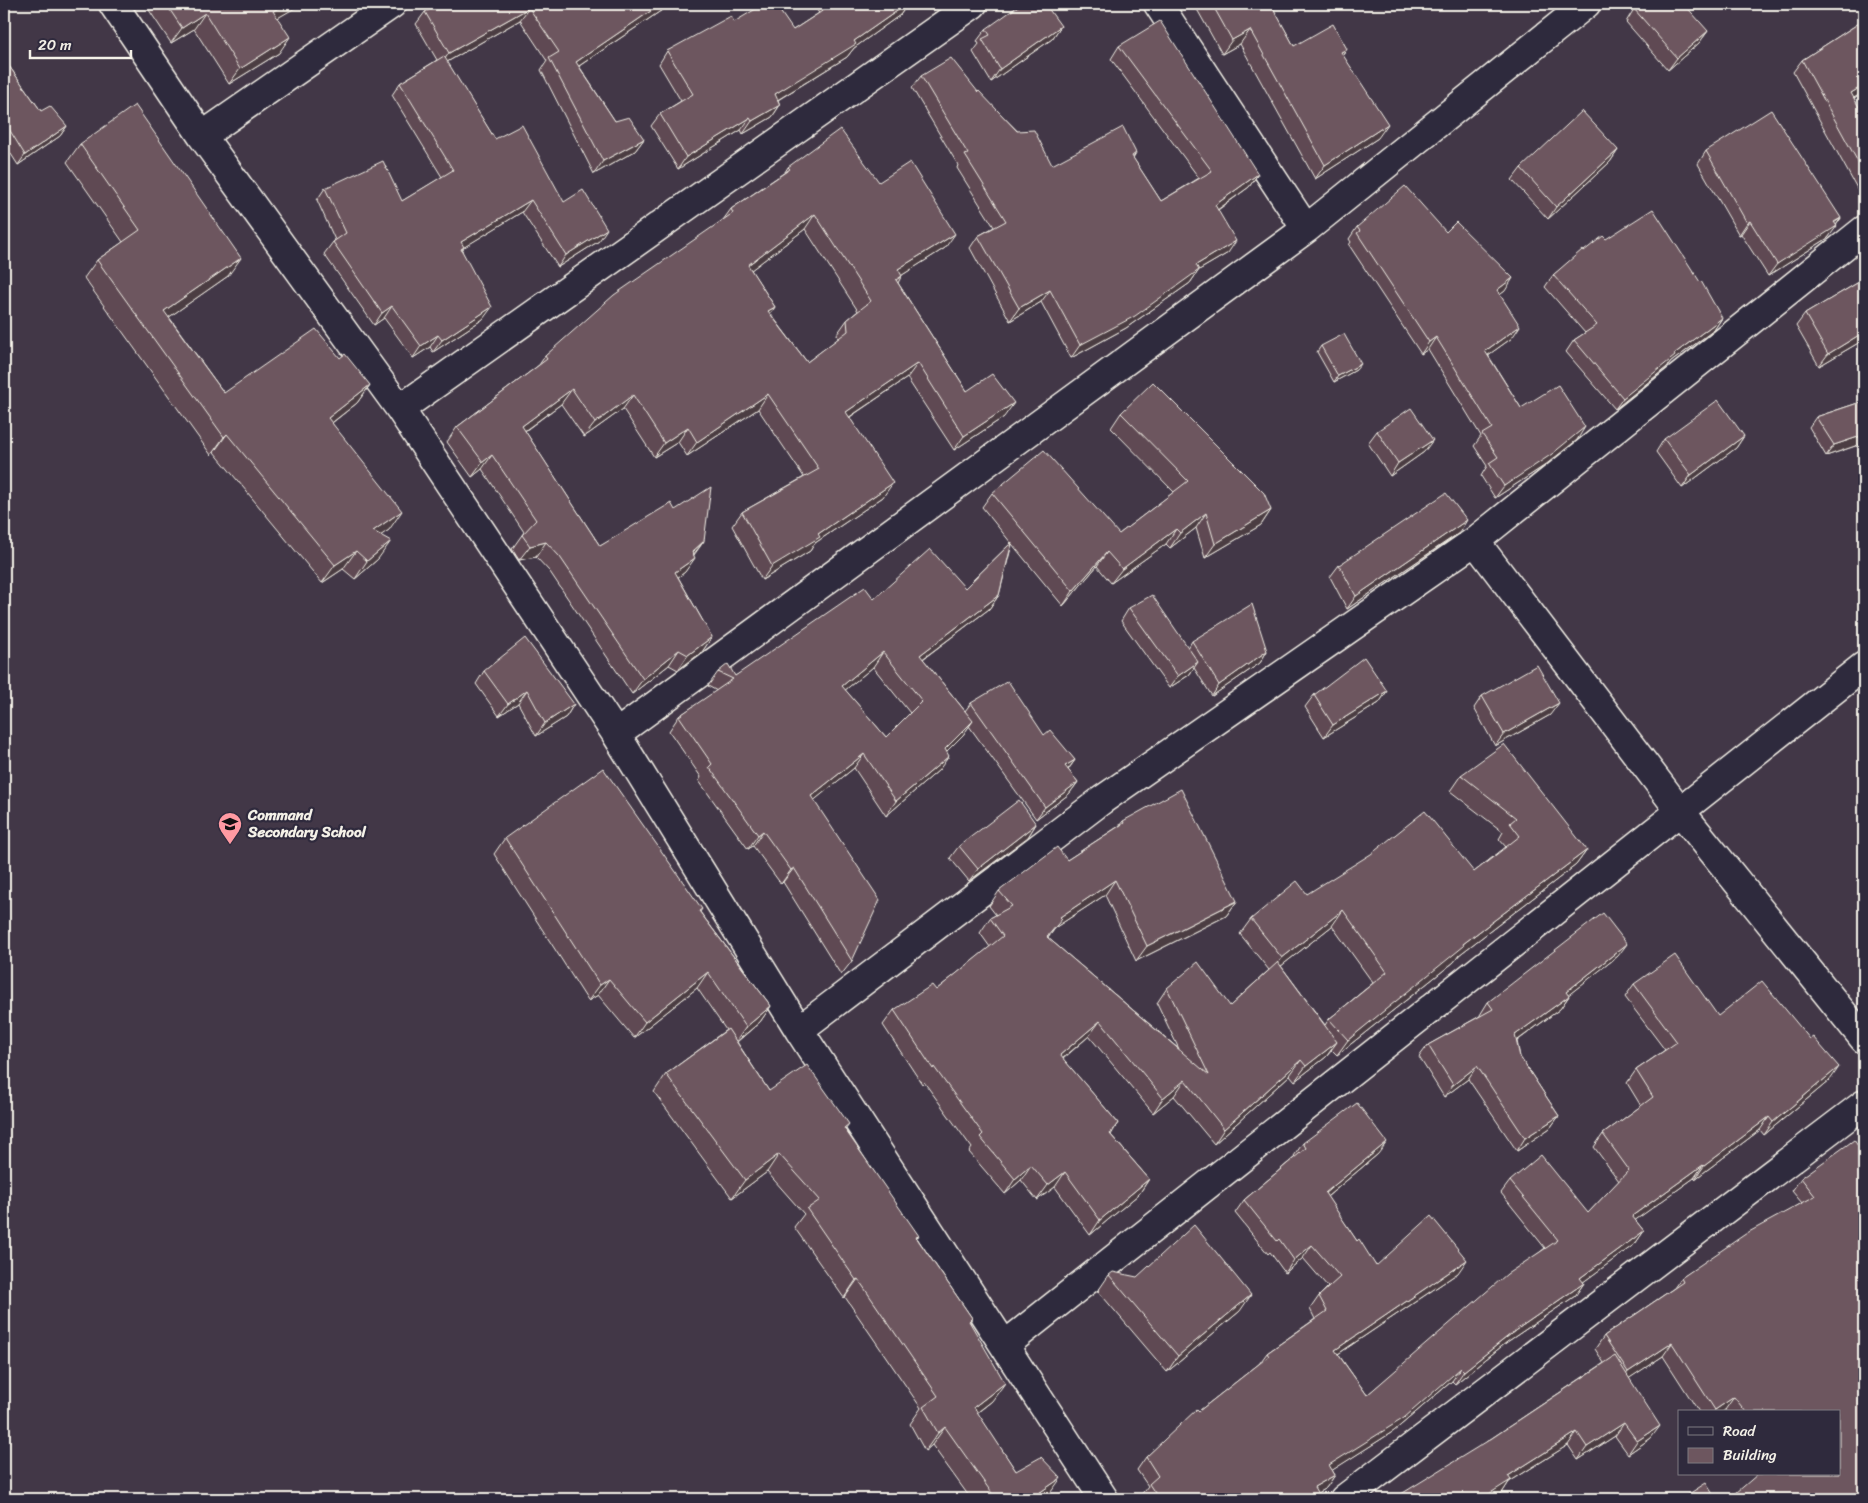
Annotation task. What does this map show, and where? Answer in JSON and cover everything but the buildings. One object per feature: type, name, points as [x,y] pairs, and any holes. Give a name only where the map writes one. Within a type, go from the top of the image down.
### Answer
[{"type":"street","points":[[113,4],[202,136],[400,408],[616,734],[799,1030],[1104,1499]]},
{"type":"street","points":[[202,136],[392,4]]},
{"type":"street","points":[[400,408],[973,4]]},
{"type":"street","points":[[1158,4],[1306,229]]},
{"type":"street","points":[[616,734],[1306,229],[1586,4]]},
{"type":"street","points":[[799,1030],[1102,800],[1475,541],[1864,230]]},
{"type":"street","points":[[1475,541],[1680,812],[1864,1039]]},
{"type":"street","points":[[1005,1346],[1864,666]]},
{"type":"street","points":[[1344,1499],[1864,1104]]},
{"type":"place","name":"Command Secondary School","points":[[230,845]]}]
